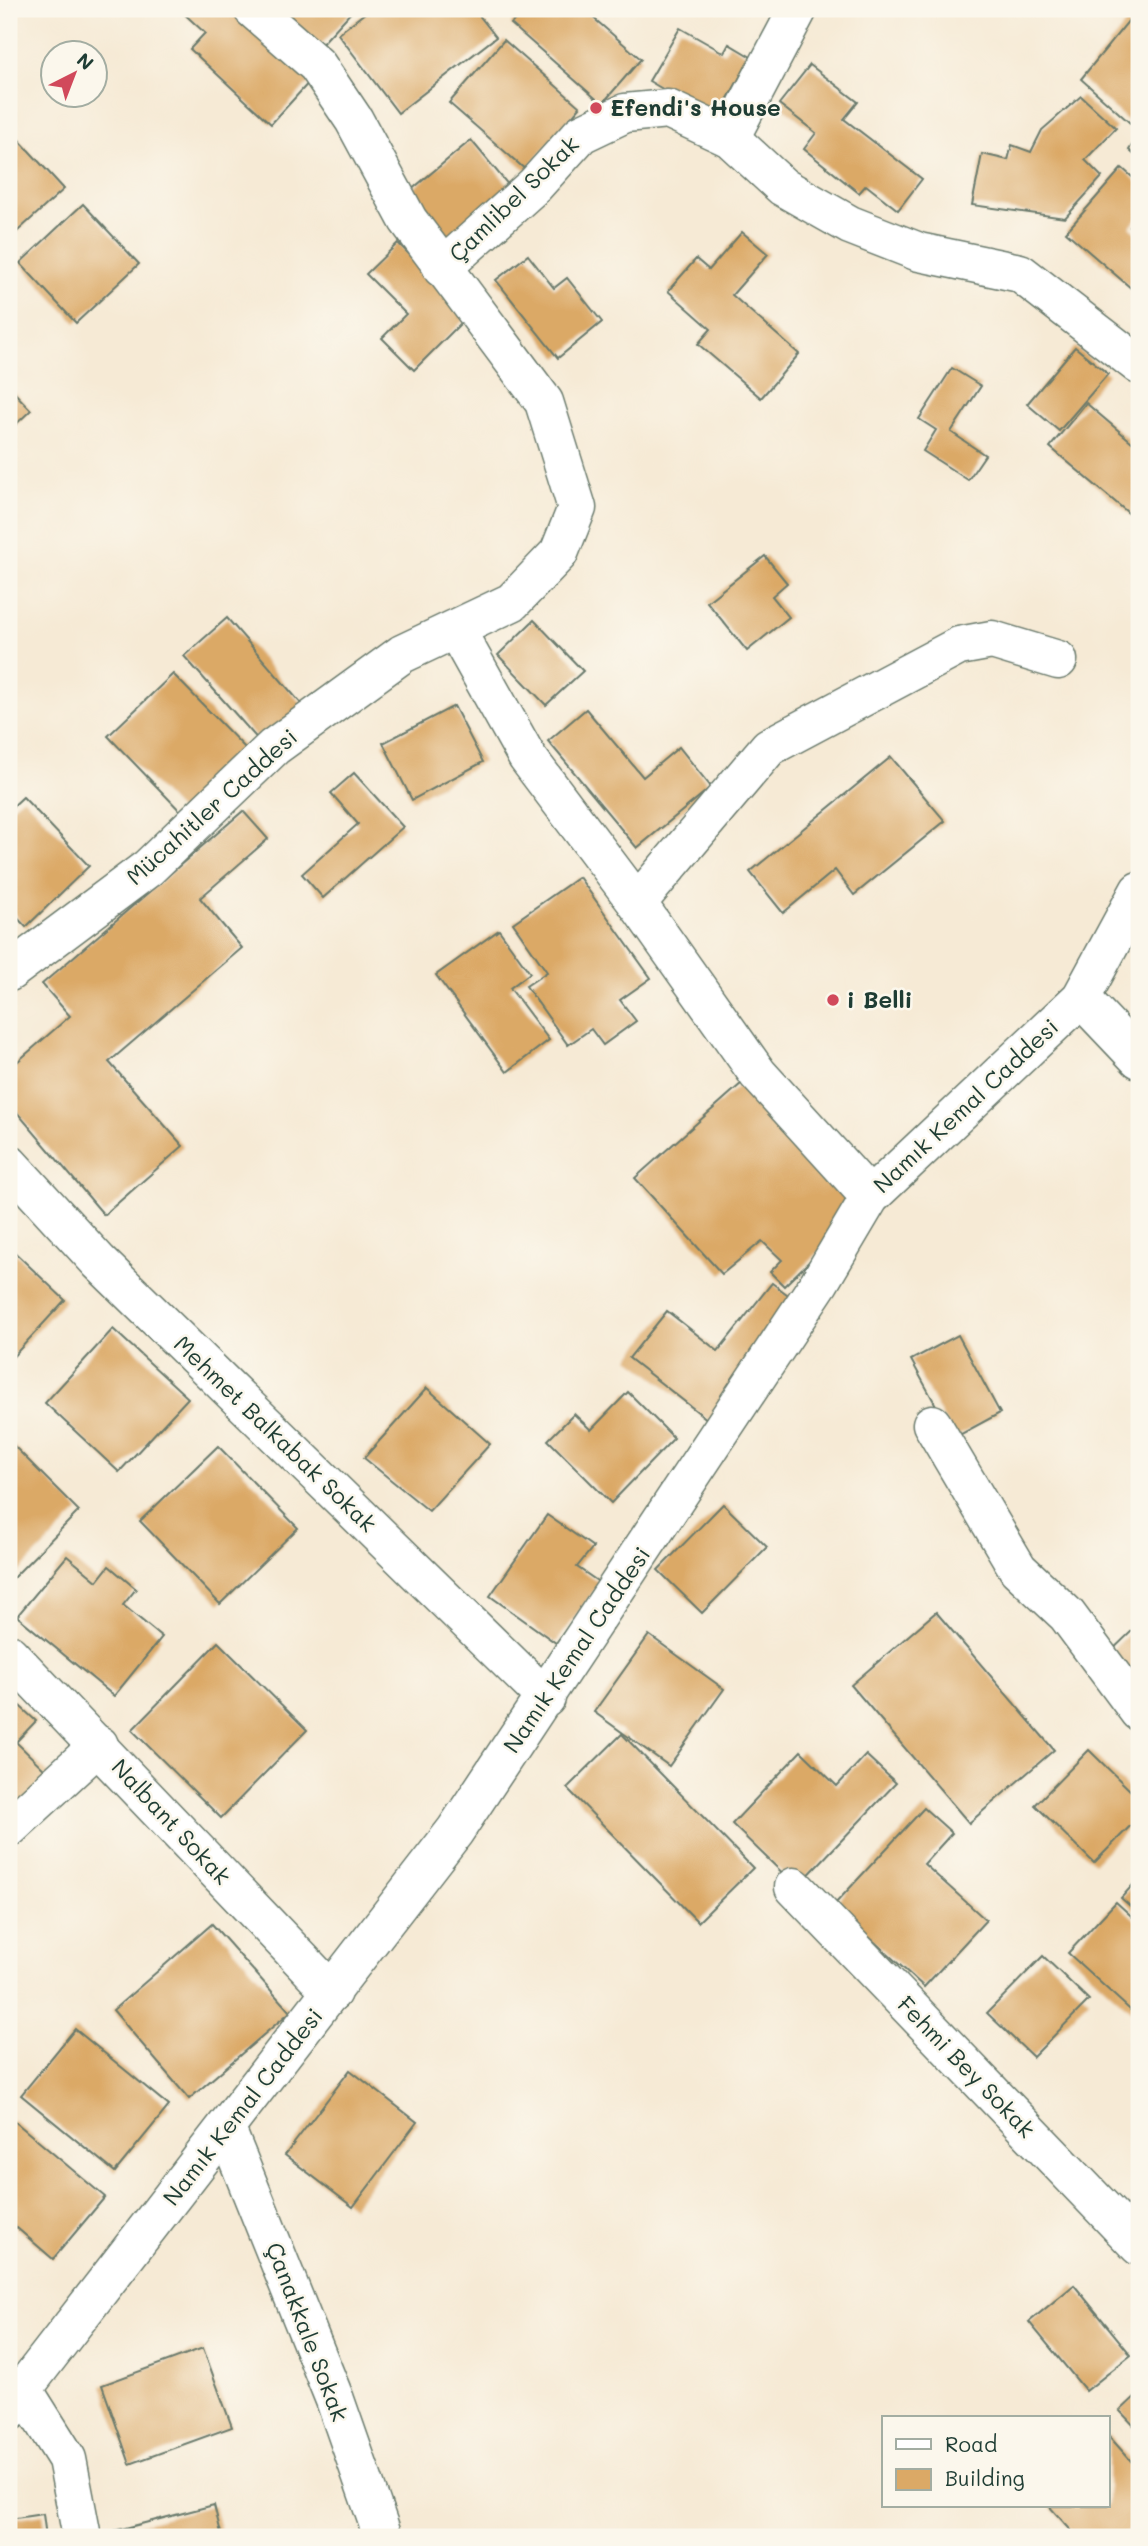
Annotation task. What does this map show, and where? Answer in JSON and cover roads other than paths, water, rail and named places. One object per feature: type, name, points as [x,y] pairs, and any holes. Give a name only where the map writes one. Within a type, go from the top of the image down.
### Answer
[{"type":"street","name":"Mücahitler Caddesi","points":[[12,963],[148,868],[274,747],[402,654],[456,631],[512,602],[559,553],[577,508],[544,402],[408,220],[354,120],[317,65],[253,9]]},
{"type":"street","points":[[730,138],[798,9]]},
{"type":"street","name":"Çamlibel Sokak","points":[[442,268],[535,185],[581,134],[625,113],[668,109],[730,138],[783,187],[850,225],[919,252],[1020,273],[1139,365]]},
{"type":"street","points":[[456,631],[527,757],[637,903],[758,1074],[870,1196]]},
{"type":"street","points":[[637,903],[769,747],[959,646],[992,640],[1058,660]]},
{"type":"street","name":"Namık Kemal Caddesi","points":[[16,2400],[455,1831],[546,1698],[819,1283],[870,1196],[1081,998],[1139,891]]},
{"type":"street","points":[[1081,998],[1139,1059]]},
{"type":"street","name":"Mehmet Balkabak Sokak","points":[[9,1164],[99,1262],[546,1698]]},
{"type":"street","points":[[932,1424],[1018,1569],[1067,1615],[1139,1712]]},
{"type":"street","name":"Nalbant Sokak","points":[[9,1654],[99,1745],[332,1992]]},
{"type":"street","points":[[9,1828],[99,1745]]},
{"type":"street","name":"Fehmi Bey Sokak","points":[[794,1887],[1139,2246]]},
{"type":"street","name":"Çanakkale Sokak","points":[[226,2129],[335,2400],[383,2537]]},
{"type":"street","points":[[16,2400],[67,2459],[82,2537]]},
{"type":"place","name":"Efendi's House","points":[[596,108]]},
{"type":"place","name":"i Belli","points":[[833,1000]]}]
